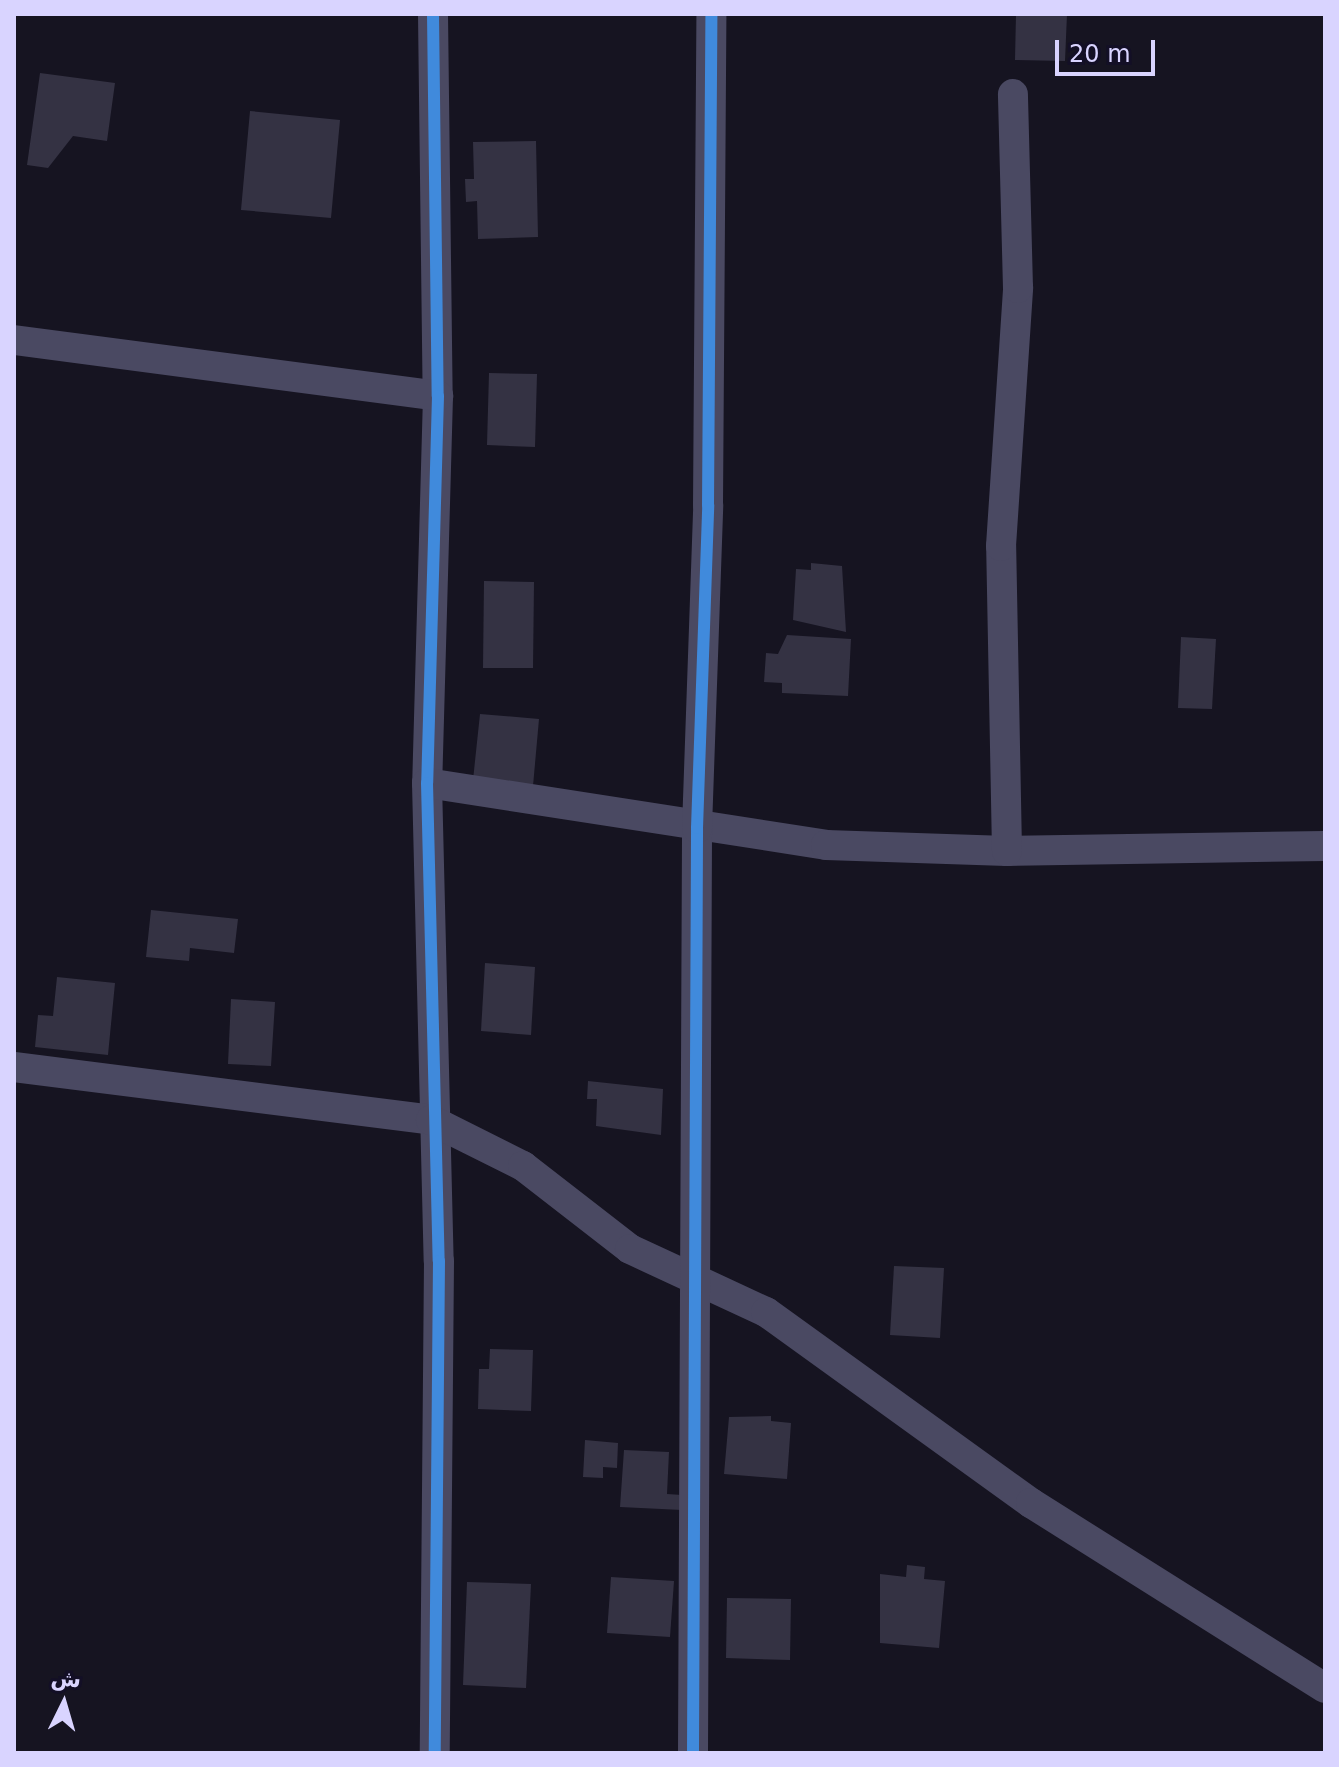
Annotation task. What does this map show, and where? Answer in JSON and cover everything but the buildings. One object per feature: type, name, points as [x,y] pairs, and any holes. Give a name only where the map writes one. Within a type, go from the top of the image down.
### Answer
[{"type":"street","points":[[433,14],[438,396],[427,783],[431,1120],[439,1261],[435,1753]]},
{"type":"street","points":[[693,1753],[697,828],[708,505],[711,14]]},
{"type":"street","points":[[1007,851],[1001,546],[1018,288],[1013,94]]},
{"type":"street","points":[[14,340],[438,396]]},
{"type":"street","points":[[427,783],[697,828],[826,845],[1007,851],[1325,846]]},
{"type":"street","points":[[14,1067],[431,1120],[523,1166],[630,1249],[766,1312],[1031,1503],[1325,1688]]},
{"type":"cycle path","points":[[433,14],[438,396],[427,783],[439,1261],[435,1753]]},
{"type":"cycle path","points":[[693,1753],[697,828],[708,505],[711,14]]}]
